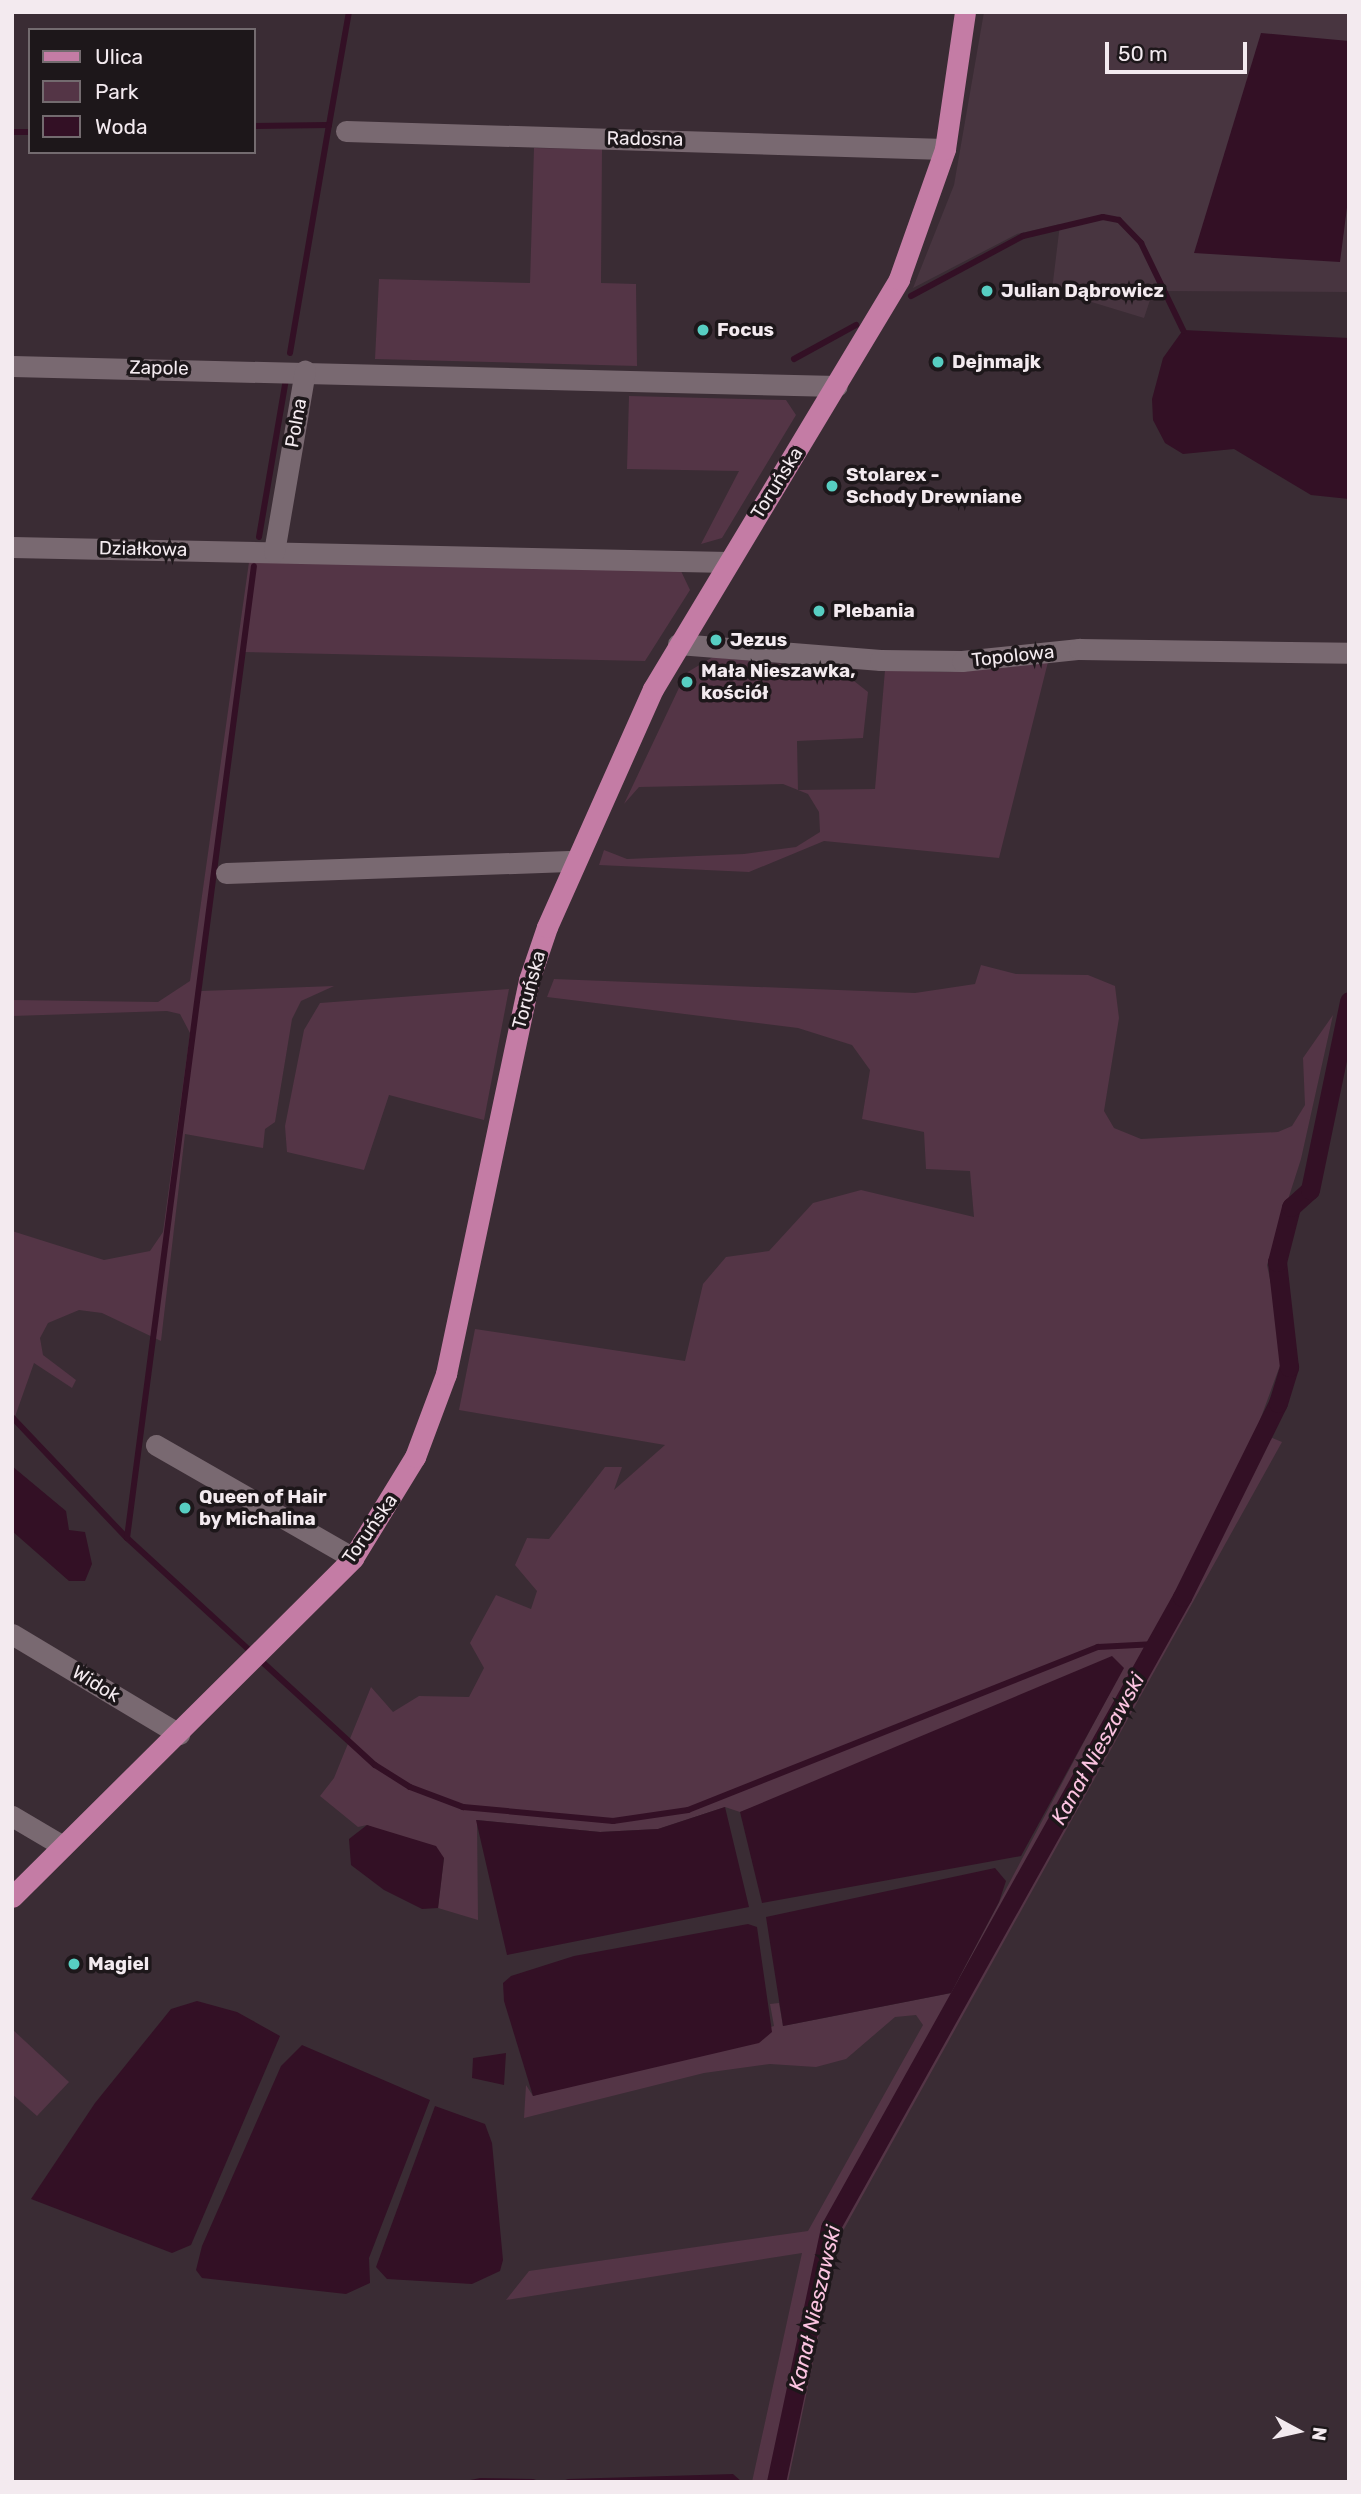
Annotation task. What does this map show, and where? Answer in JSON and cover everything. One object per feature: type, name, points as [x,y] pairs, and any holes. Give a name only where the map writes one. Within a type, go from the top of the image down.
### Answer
[{"type":"main road","name":"Toruńska","points":[[12,1897],[247,1667],[353,1558],[397,1491],[438,1401],[529,980],[576,861],[678,644],[838,386],[899,279],[945,149],[965,12]]},
{"type":"street","name":"Radosna","points":[[346,131],[945,149]]},
{"type":"street","name":"Zapole","points":[[12,366],[305,371]]},
{"type":"street","name":"Polna","points":[[274,552],[305,371],[838,386]]},
{"type":"street","name":"Działkowa","points":[[12,547],[274,552]]},
{"type":"street","points":[[274,552],[729,562]]},
{"type":"street","name":"Topolowa","points":[[678,644],[894,661],[1079,649],[1349,653]]},
{"type":"street","points":[[226,873],[576,861]]},
{"type":"street","points":[[156,1445],[353,1558]]},
{"type":"street","name":"Widok","points":[[12,1634],[179,1734]]},
{"type":"street","points":[[12,1816],[63,1846]]},
{"type":"shaded area","points":[[984,12],[1349,12],[1349,292],[1153,291],[1144,318],[1052,290],[1060,224],[1017,234],[913,288],[954,185]]},
{"type":"green space","points":[[534,148],[602,149],[601,283],[636,284],[637,366],[375,359],[379,279],[530,283]]},
{"type":"green space","points":[[629,396],[786,400],[796,415],[722,538],[701,544],[739,471],[627,469]]},
{"type":"green space","points":[[249,562],[681,571],[690,590],[645,661],[242,652],[201,991],[334,986],[301,1001],[292,1019],[275,1122],[265,1129],[263,1148],[185,1134],[161,1341],[102,1313],[79,1310],[48,1323],[40,1338],[43,1355],[76,1380],[72,1388],[34,1363],[12,1425],[12,1231],[104,1260],[150,1251],[163,1232],[190,1033],[180,1014],[167,1011],[12,1016],[12,1000],[158,1002],[190,981]]},
{"type":"green space","points":[[713,657],[840,670],[868,692],[863,738],[797,741],[798,790],[783,784],[639,787],[624,804],[686,673]]},
{"type":"green space","points":[[1049,658],[999,858],[824,841],[749,872],[599,865],[604,850],[627,859],[744,854],[796,847],[820,832],[819,812],[808,794],[798,790],[875,789],[885,670],[950,672]]},
{"type":"green space","points":[[981,965],[1016,974],[1088,975],[1115,986],[1119,1018],[1104,1111],[1114,1128],[1141,1139],[1278,1132],[1292,1126],[1305,1105],[1303,1058],[1333,1015],[1301,1159],[1267,1265],[1285,1352],[1256,1431],[1282,1442],[839,2238],[788,2482],[752,2482],[802,2253],[506,2300],[529,2271],[808,2231],[923,2025],[916,2015],[895,2017],[846,2059],[816,2067],[770,2064],[704,2073],[524,2118],[526,2085],[533,2096],[774,2026],[770,2004],[779,2003],[783,2026],[951,1993],[1123,1668],[740,1812],[725,1807],[658,1829],[600,1832],[477,1820],[478,1920],[438,1908],[444,1858],[367,1825],[358,1827],[320,1796],[334,1778],[371,1687],[393,1712],[419,1696],[469,1697],[484,1668],[470,1643],[496,1595],[531,1609],[537,1591],[515,1565],[527,1538],[549,1539],[605,1467],[622,1467],[614,1490],[665,1445],[459,1410],[475,1329],[685,1361],[703,1284],[726,1257],[769,1251],[813,1203],[861,1190],[974,1217],[970,1171],[926,1169],[924,1132],[862,1119],[870,1070],[852,1045],[798,1028],[547,997],[554,979],[915,993],[975,984]]},
{"type":"green space","points":[[509,989],[484,1120],[389,1095],[364,1170],[287,1152],[285,1126],[304,1030],[320,1003]]},
{"type":"green space","points":[[12,2029],[69,2082],[37,2116],[12,2094]]},
{"type":"water","points":[[1261,33],[1349,41],[1349,192],[1340,262],[1194,253]]},
{"type":"water","points":[[1183,330],[1349,338],[1349,499],[1311,495],[1234,449],[1183,454],[1165,443],[1153,420],[1152,399],[1163,358]]},
{"type":"water","points":[[12,1466],[66,1511],[69,1530],[85,1532],[92,1564],[85,1581],[69,1581],[12,1531]]},
{"type":"water","points":[[1112,1656],[1124,1668],[1021,1856],[762,1903],[740,1812]]},
{"type":"water","points":[[725,1807],[749,1907],[507,1955],[476,1820],[600,1832],[658,1829]]},
{"type":"water","points":[[367,1825],[436,1846],[444,1858],[438,1908],[422,1909],[384,1890],[351,1865],[349,1839]]},
{"type":"water","points":[[995,1868],[1006,1881],[999,1902],[951,1993],[783,2026],[766,1917]]},
{"type":"water","points":[[748,1924],[757,1927],[772,2032],[759,2043],[533,2096],[504,2001],[503,1983],[511,1976],[574,1956]]},
{"type":"water","points":[[197,2001],[237,2012],[280,2036],[191,2245],[172,2253],[31,2199],[95,2103],[171,2009]]},
{"type":"water","points":[[302,2045],[430,2100],[369,2258],[370,2283],[346,2294],[202,2278],[196,2270],[202,2246],[281,2066]]},
{"type":"water","points":[[506,2053],[504,2085],[472,2078],[473,2058]]},
{"type":"water","points":[[435,2106],[485,2124],[492,2143],[503,2260],[500,2271],[472,2284],[387,2279],[376,2267]]},
{"type":"water","points":[[733,2474],[742,2482],[560,2482],[568,2479]]},
{"type":"water","points":[[480,2478],[533,2479],[543,2482],[461,2482]]},
{"type":"waterway","points":[[256,126],[329,125],[349,12]]},
{"type":"waterway","points":[[290,353],[329,125]]},
{"type":"waterway","points":[[12,132],[28,132]]},
{"type":"waterway","points":[[911,296],[1023,236],[1103,217],[1119,220],[1141,243],[1183,330]]},
{"type":"waterway","points":[[794,359],[856,325]]},
{"type":"waterway","points":[[259,537],[286,379]]},
{"type":"waterway","points":[[127,1538],[254,566]]},
{"type":"waterway","name":"Kanał Nieszawski","points":[[776,2482],[830,2228],[1182,1597],[1278,1403],[1289,1367],[1277,1262],[1291,1207],[1310,1190],[1349,1001]]},
{"type":"waterway","points":[[12,1417],[127,1538],[375,1765],[410,1787],[463,1807],[613,1821],[688,1810],[1098,1647],[1156,1644]]},
{"type":"place","name":"Julian Dąbrowicz","points":[[987,291]]},
{"type":"place","name":"Focus","points":[[703,330]]},
{"type":"place","name":"Dejnmajk","points":[[938,362]]},
{"type":"place","name":"Stolarex - Schody Drewniane","points":[[832,486]]},
{"type":"place","name":"Plebania","points":[[819,611]]},
{"type":"place","name":"Jezus","points":[[716,640]]},
{"type":"place","name":"Mała Nieszawka, kościół","points":[[687,682]]},
{"type":"place","name":"Queen of Hair by Michalina","points":[[185,1508]]},
{"type":"place","name":"Magiel","points":[[74,1964]]}]
